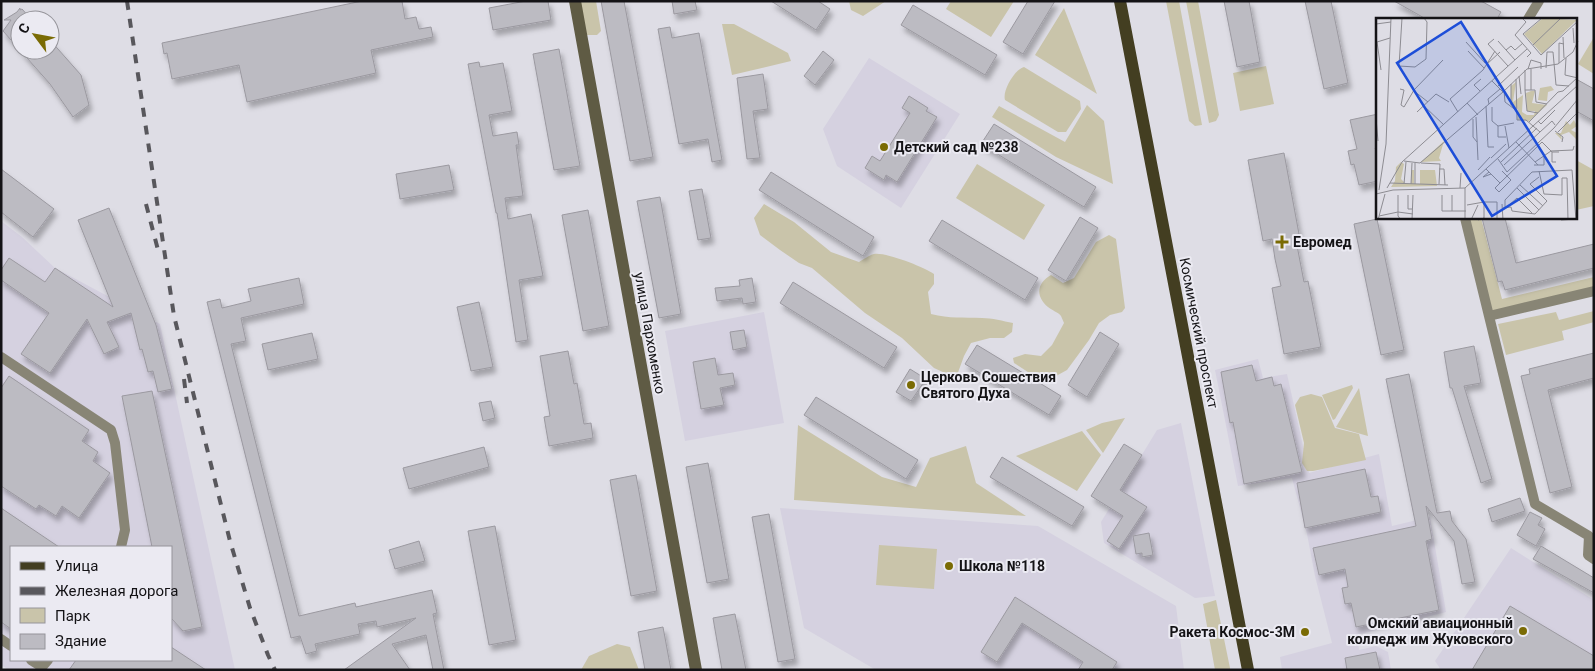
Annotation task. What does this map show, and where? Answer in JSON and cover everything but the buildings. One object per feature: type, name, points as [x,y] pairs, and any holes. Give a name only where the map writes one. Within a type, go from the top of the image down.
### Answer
[{"type":"main road","name":"Космический проспект","points":[[1120,1],[1248,670]]},
{"type":"street","name":"улица Пархоменко","points":[[575,1],[696,670]]},
{"type":"street","points":[[1529,18],[1539,1]]},
{"type":"street","points":[[1465,219],[1535,504],[1589,536],[1588,555],[1594,559]]},
{"type":"street","points":[[1489,316],[1594,291]]},
{"type":"street","points":[[1,357],[111,430],[115,443],[125,530],[121,546]]},
{"type":"street","points":[[32,661],[42,668],[47,661]]},
{"type":"shaded area","name":"Детский сад №238","points":[[869,58],[960,114],[901,208],[837,166],[823,129]]},
{"type":"shaded area","points":[[1,221],[22,237],[55,268],[160,324],[235,670],[9,670],[1,665]]},
{"type":"shaded area","points":[[764,312],[784,423],[685,441],[665,331]]},
{"type":"shaded area","points":[[1258,359],[1263,378],[1287,374],[1309,473],[1379,454],[1392,526],[1430,517],[1446,612],[1357,635],[1359,650],[1376,646],[1388,652],[1391,670],[1282,670],[1280,657],[1332,643],[1292,478],[1238,486],[1215,370]]},
{"type":"shaded area","points":[[1181,423],[1215,596],[1195,598],[1104,543],[1101,522],[1157,430]]},
{"type":"shaded area","name":"Школа №118","points":[[780,508],[1038,526],[1176,606],[1184,670],[876,670],[804,628]]},
{"type":"shaded area","points":[[1511,548],[1594,600],[1594,670],[1441,670],[1435,661]]},
{"type":"green space","points":[[576,1],[596,1],[601,31],[597,35],[587,35]]},
{"type":"green space","points":[[849,1],[886,1],[863,16],[851,10]]},
{"type":"green space","points":[[951,1],[1014,1],[991,37],[946,9]]},
{"type":"green space","points":[[1166,1],[1179,1],[1202,125],[1195,126],[1189,121]]},
{"type":"green space","points":[[1186,1],[1198,1],[1219,115],[1216,121],[1209,123]]},
{"type":"green space","points":[[1064,8],[1097,94],[1035,55]]},
{"type":"green space","points":[[722,24],[734,24],[788,53],[791,61],[732,75]]},
{"type":"green space","points":[[1594,37],[1594,74],[1578,64]]},
{"type":"green space","points":[[1266,66],[1274,104],[1240,111],[1233,73]]},
{"type":"green space","points":[[1024,67],[1080,101],[1081,109],[1066,132],[1058,132],[1005,100],[1005,91],[1010,81]]},
{"type":"green space","points":[[1087,105],[1104,121],[1113,184],[1056,157],[992,117],[999,106],[1065,142]]},
{"type":"green space","points":[[1578,161],[1594,170],[1594,206],[1578,210]]},
{"type":"green space","points":[[977,164],[1045,205],[1024,240],[956,198]]},
{"type":"green space","points":[[764,204],[794,222],[831,252],[859,262],[874,254],[887,255],[914,264],[934,274],[934,284],[928,292],[931,314],[950,317],[990,318],[1013,323],[1012,332],[1004,338],[990,338],[971,343],[956,378],[934,368],[902,338],[865,313],[812,268],[799,263],[760,235],[754,218]]},
{"type":"green space","points":[[1467,219],[1481,219],[1502,299],[1594,277],[1594,289],[1490,315]]},
{"type":"green space","points":[[1109,235],[1116,239],[1125,308],[1122,312],[1110,315],[1099,323],[1067,370],[1047,381],[1034,376],[1014,363],[1013,358],[1025,354],[1041,356],[1052,345],[1064,323],[1060,315],[1044,303],[1039,290],[1040,286],[1051,275],[1063,283],[1074,278],[1096,242]]},
{"type":"green space","points":[[1594,311],[1594,322],[1562,331],[1564,340],[1506,355],[1498,324],[1556,312],[1559,320]]},
{"type":"green space","points":[[1352,385],[1353,388],[1333,420],[1322,395]]},
{"type":"green space","points":[[1359,388],[1368,436],[1336,427]]},
{"type":"green space","points":[[1311,394],[1322,397],[1335,428],[1359,434],[1366,460],[1307,471],[1302,463],[1304,443],[1295,405],[1300,397]]},
{"type":"green space","points":[[1125,418],[1103,453],[1086,430],[1102,423]]},
{"type":"green space","points":[[798,425],[882,477],[916,487],[930,458],[966,446],[976,483],[1026,516],[794,500]]},
{"type":"green space","points":[[1082,431],[1101,455],[1077,491],[1016,456]]},
{"type":"green space","points":[[879,545],[937,549],[934,589],[876,585]]},
{"type":"green space","points":[[1216,600],[1230,670],[1215,670],[1203,604]]},
{"type":"green space","points":[[617,644],[630,647],[639,670],[581,670],[589,656]]},
{"type":"railway","points":[[127,1],[174,316],[230,541],[250,608],[275,670]]},
{"type":"railway","points":[[146,204],[158,250]]},
{"type":"railway","points":[[184,379],[187,403]]},
{"type":"place","name":"Детский сад №238","points":[[884,147]]},
{"type":"place","name":"Евромед","points":[[1282,242]]},
{"type":"place","name":"Церковь Сошествия Святого Духа","points":[[911,385]]},
{"type":"place","name":"Школа №118","points":[[949,566]]},
{"type":"place","name":"Омский авиационный колледж им Жуковского","points":[[1523,631]]},
{"type":"place","name":"Ракета Космос-3М","points":[[1305,632]]}]
